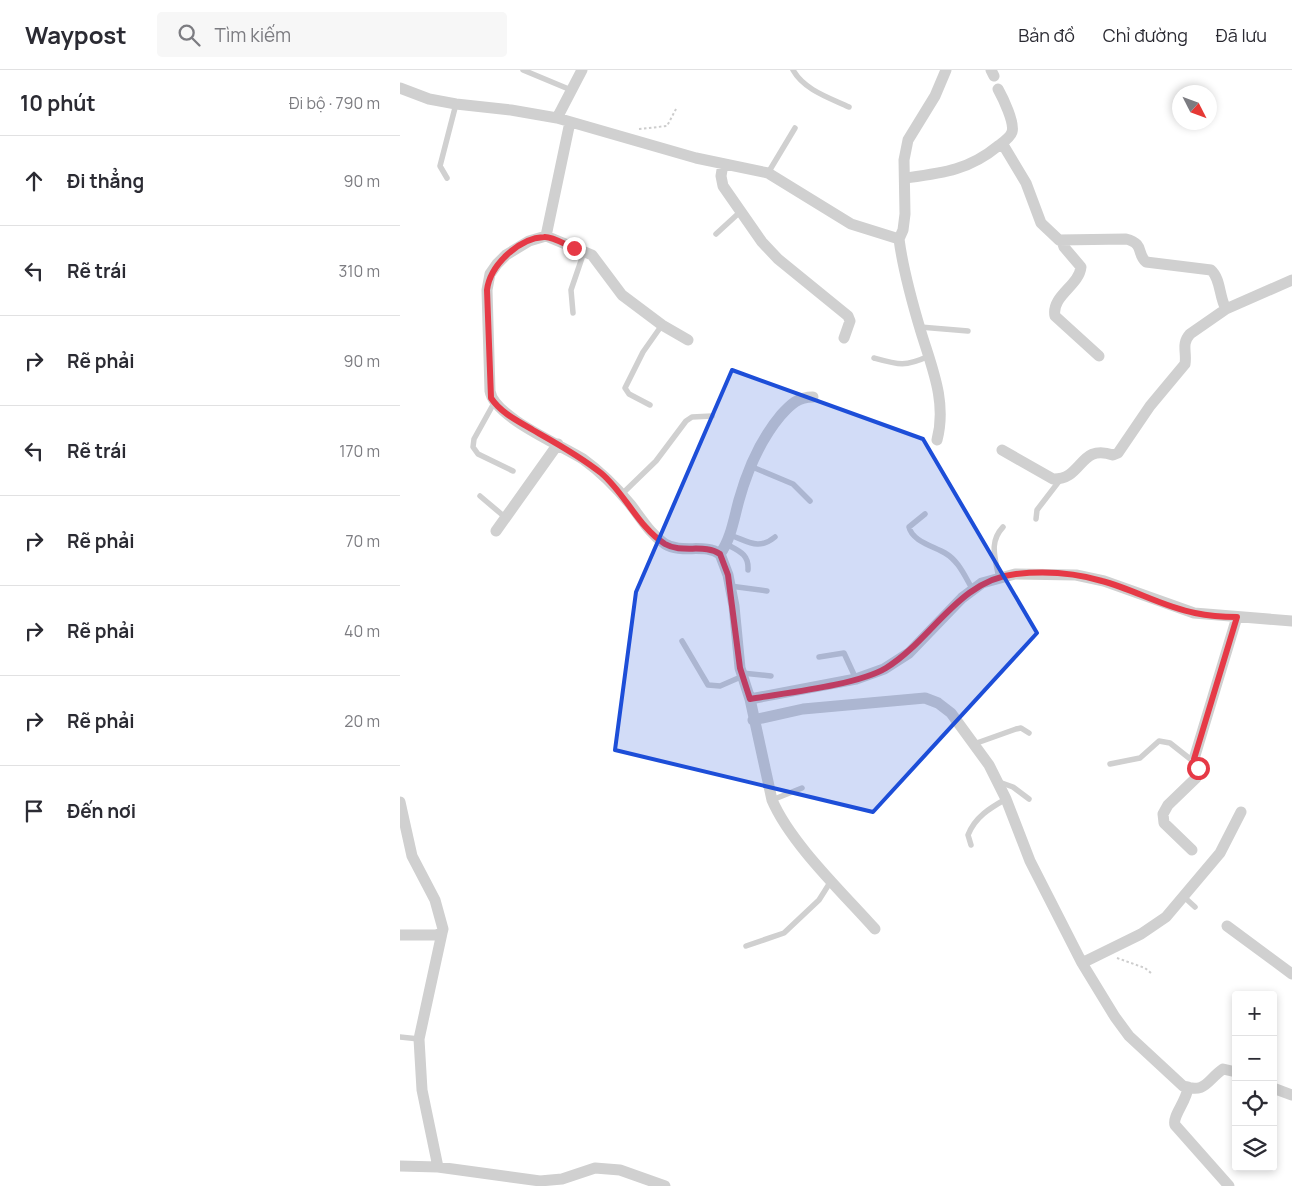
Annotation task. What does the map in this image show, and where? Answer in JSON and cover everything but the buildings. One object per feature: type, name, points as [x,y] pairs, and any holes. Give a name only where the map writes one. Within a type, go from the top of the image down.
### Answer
[{"type":"street","points":[[557,118],[582,70]]},
{"type":"street","points":[[937,440],[941,425],[940,399],[920,327],[899,239],[903,230],[906,178],[904,160],[908,140],[935,96],[946,70]]},
{"type":"street","points":[[400,88],[429,99],[557,118],[723,164],[768,174],[852,224],[899,239]]},
{"type":"street","points":[[906,178],[971,165],[1002,143],[1010,135],[1012,127],[998,89]]},
{"type":"street","points":[[546,236],[570,122]]},
{"type":"street","points":[[1002,143],[1026,182],[1041,223],[1064,245],[1081,267],[1078,276],[1057,303],[1055,316],[1099,356]]},
{"type":"street","points":[[723,164],[721,180],[740,212],[778,260],[848,316],[848,329],[844,338]]},
{"type":"street","points":[[688,340],[622,295],[596,259],[546,236],[529,241],[506,255],[497,264],[487,284],[490,391],[494,403],[508,415],[558,444],[600,472],[622,494],[643,523],[666,545],[679,549],[713,551],[726,544]]},
{"type":"street","points":[[1064,245],[1126,239],[1135,241],[1146,262],[1210,270],[1216,277],[1219,293],[1226,309]]},
{"type":"street","points":[[1002,450],[1052,479],[1060,480],[1067,477],[1094,452],[1101,451],[1113,455],[1118,453],[1150,406],[1185,364],[1185,339],[1226,309],[1292,280]]},
{"type":"street","points":[[813,397],[802,397],[787,409],[770,428],[750,466],[726,544],[730,586],[743,674],[772,800],[777,811],[804,848],[875,929]]},
{"type":"street","points":[[496,531],[558,444]]},
{"type":"street","points":[[752,710],[884,669],[909,653],[962,598],[982,583],[1015,574],[1076,574],[1104,581],[1194,613],[1237,617],[1266,617],[1292,621]]},
{"type":"street","points":[[1192,850],[1162,818],[1168,805],[1196,778],[1198,768],[1194,757],[1237,617]]},
{"type":"street","points":[[752,710],[804,710],[925,698],[938,703],[951,713],[999,782],[1030,861],[1082,963],[1114,1017],[1129,1036],[1188,1087],[1194,1089],[1203,1087],[1223,1069],[1232,1071]]},
{"type":"street","points":[[400,802],[412,856],[439,909],[442,933],[419,1039],[422,1090],[438,1167]]},
{"type":"street","points":[[1082,963],[1162,921],[1220,853],[1241,812]]},
{"type":"street","points":[[1228,926],[1292,974]]},
{"type":"street","points":[[400,935],[436,935],[442,933]]},
{"type":"street","points":[[1188,1087],[1186,1099],[1175,1117],[1175,1125],[1229,1186]]},
{"type":"street","points":[[1277,1089],[1292,1095]]},
{"type":"street","points":[[400,1166],[438,1167],[540,1181],[562,1179],[595,1168],[620,1170],[665,1186]]},
{"type":"lane","points":[[523,70],[571,90]]},
{"type":"lane","points":[[794,70],[804,84],[849,107]]},
{"type":"lane","points":[[447,178],[440,166],[456,104]]},
{"type":"lane","points":[[768,174],[795,128]]},
{"type":"lane","points":[[716,234],[740,212]]},
{"type":"lane","points":[[573,313],[571,290],[584,252]]},
{"type":"lane","points":[[650,405],[630,394],[625,388],[643,352],[662,324]]},
{"type":"lane","points":[[920,327],[968,331]]},
{"type":"lane","points":[[874,358],[899,366],[907,365],[929,356]]},
{"type":"lane","points":[[494,403],[474,439],[472,447],[478,454],[513,470]]},
{"type":"lane","points":[[622,494],[656,460],[686,421],[692,417],[712,416]]},
{"type":"lane","points":[[750,466],[793,484],[810,501]]},
{"type":"lane","points":[[1036,519],[1037,510],[1060,480]]},
{"type":"lane","points":[[480,496],[506,518]]},
{"type":"lane","points":[[924,514],[908,527],[910,532],[953,558],[973,590]]},
{"type":"lane","points":[[999,579],[994,544],[995,536],[1003,527]]},
{"type":"lane","points":[[726,544],[760,545],[766,544],[775,537]]},
{"type":"lane","points":[[726,544],[745,555],[749,562],[748,570]]},
{"type":"lane","points":[[730,586],[767,591]]},
{"type":"lane","points":[[682,641],[708,685],[715,687],[728,683],[743,674],[771,676]]},
{"type":"lane","points":[[819,658],[844,653],[856,679]]},
{"type":"lane","points":[[974,744],[1021,728],[1029,733]]},
{"type":"lane","points":[[1110,764],[1140,758],[1156,743],[1163,741],[1194,757]]},
{"type":"lane","points":[[999,782],[1013,787],[1029,799]]},
{"type":"lane","points":[[772,800],[802,788]]},
{"type":"lane","points":[[971,845],[968,835],[977,820],[988,810],[1006,799]]},
{"type":"lane","points":[[746,946],[784,933],[818,900],[832,880]]},
{"type":"lane","points":[[1183,896],[1195,906]]},
{"type":"lane","points":[[400,1037],[419,1039]]},
{"type":"path","points":[[638,129],[667,126],[676,109]]},
{"type":"path","points":[[1104,952],[1134,966],[1146,968],[1151,973]]},
{"type":"highlighted area","points":[[732,370],[923,439],[1037,633],[873,812],[615,750],[636,592]]},
{"type":"route","points":[[574,248],[546,236],[529,241],[506,255],[490,274],[487,290],[491,398],[508,415],[600,472],[622,494],[643,523],[666,545],[679,549],[713,551],[720,554],[728,575],[734,606],[740,668],[750,699],[856,679],[884,669],[909,653],[962,598],[982,583],[1015,574],[1076,574],[1104,581],[1194,613],[1237,617],[1194,759],[1198,768]]}]
